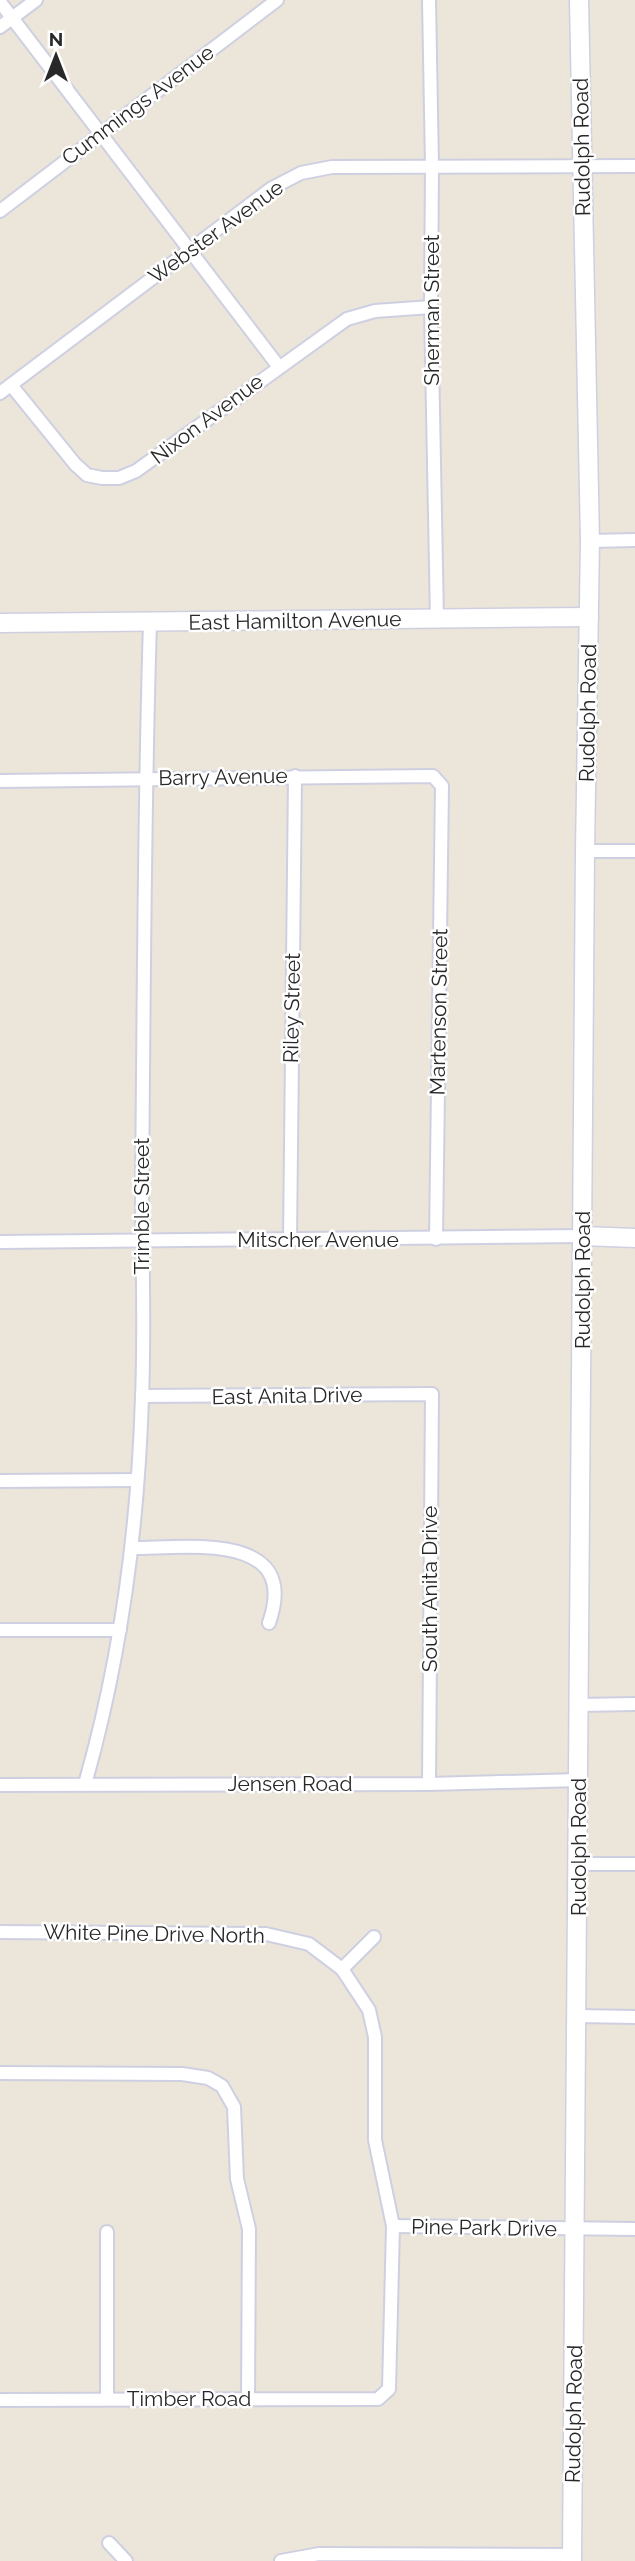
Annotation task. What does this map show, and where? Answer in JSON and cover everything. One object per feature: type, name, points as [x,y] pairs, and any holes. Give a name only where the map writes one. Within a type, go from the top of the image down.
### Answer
[{"type":"street","points":[[0,27],[36,0]]},
{"type":"street","name":"Cummings Avenue","points":[[0,211],[277,0]]},
{"type":"street","name":"Sherman Street","points":[[429,0],[432,166],[430,307],[437,619]]},
{"type":"street","name":"Rudolph Road","points":[[572,2558],[585,851],[590,617],[579,0]]},
{"type":"street","points":[[0,2],[99,135],[279,367]]},
{"type":"street","name":"Webster Avenue","points":[[0,393],[272,188],[301,173],[332,167],[635,166]]},
{"type":"street","name":"Nixon Avenue","points":[[11,385],[87,475],[119,478],[150,463],[347,319],[375,311],[430,307]]},
{"type":"street","points":[[590,541],[635,540]]},
{"type":"street","name":"East Hamilton Avenue","points":[[0,623],[590,617]]},
{"type":"street","name":"Trimble Street","points":[[85,1784],[120,1630],[133,1548],[142,1396],[145,779],[150,623]]},
{"type":"street","name":"Riley Street","points":[[290,1240],[295,776]]},
{"type":"street","name":"Barry Avenue","points":[[0,781],[433,776],[442,786]]},
{"type":"street","name":"Martenson Street","points":[[436,1239],[442,786]]},
{"type":"street","points":[[585,851],[635,851]]},
{"type":"street","name":"Mitscher Avenue","points":[[0,1242],[583,1236],[635,1238]]},
{"type":"street","name":"East Anita Drive","points":[[142,1396],[432,1394]]},
{"type":"street","name":"South Anita Drive","points":[[429,1784],[432,1394]]},
{"type":"street","points":[[0,1481],[137,1480]]},
{"type":"street","points":[[133,1548],[229,1549],[250,1555],[261,1562],[270,1573],[276,1589],[275,1606],[269,1623]]},
{"type":"street","points":[[0,1630],[120,1630]]},
{"type":"street","points":[[579,1705],[635,1704]]},
{"type":"street","name":"Jensen Road","points":[[0,1785],[429,1784],[579,1780]]},
{"type":"street","points":[[579,1864],[635,1864]]},
{"type":"street","name":"White Pine Drive North","points":[[0,1932],[266,1934],[309,1944],[342,1969],[369,2010],[375,2037],[375,2140],[393,2226],[389,2389],[378,2399]]},
{"type":"street","points":[[342,1969],[374,1937]]},
{"type":"street","points":[[577,2016],[635,2017]]},
{"type":"street","points":[[0,2073],[182,2074],[208,2078],[222,2086],[234,2108],[237,2179],[249,2229],[248,2399]]},
{"type":"street","name":"Pine Park Drive","points":[[393,2226],[635,2229]]},
{"type":"street","points":[[107,2232],[107,2399]]},
{"type":"street","name":"Timber Road","points":[[0,2400],[378,2399]]},
{"type":"street","points":[[109,2543],[126,2561]]},
{"type":"street","points":[[281,2561],[319,2554],[572,2558]]}]
